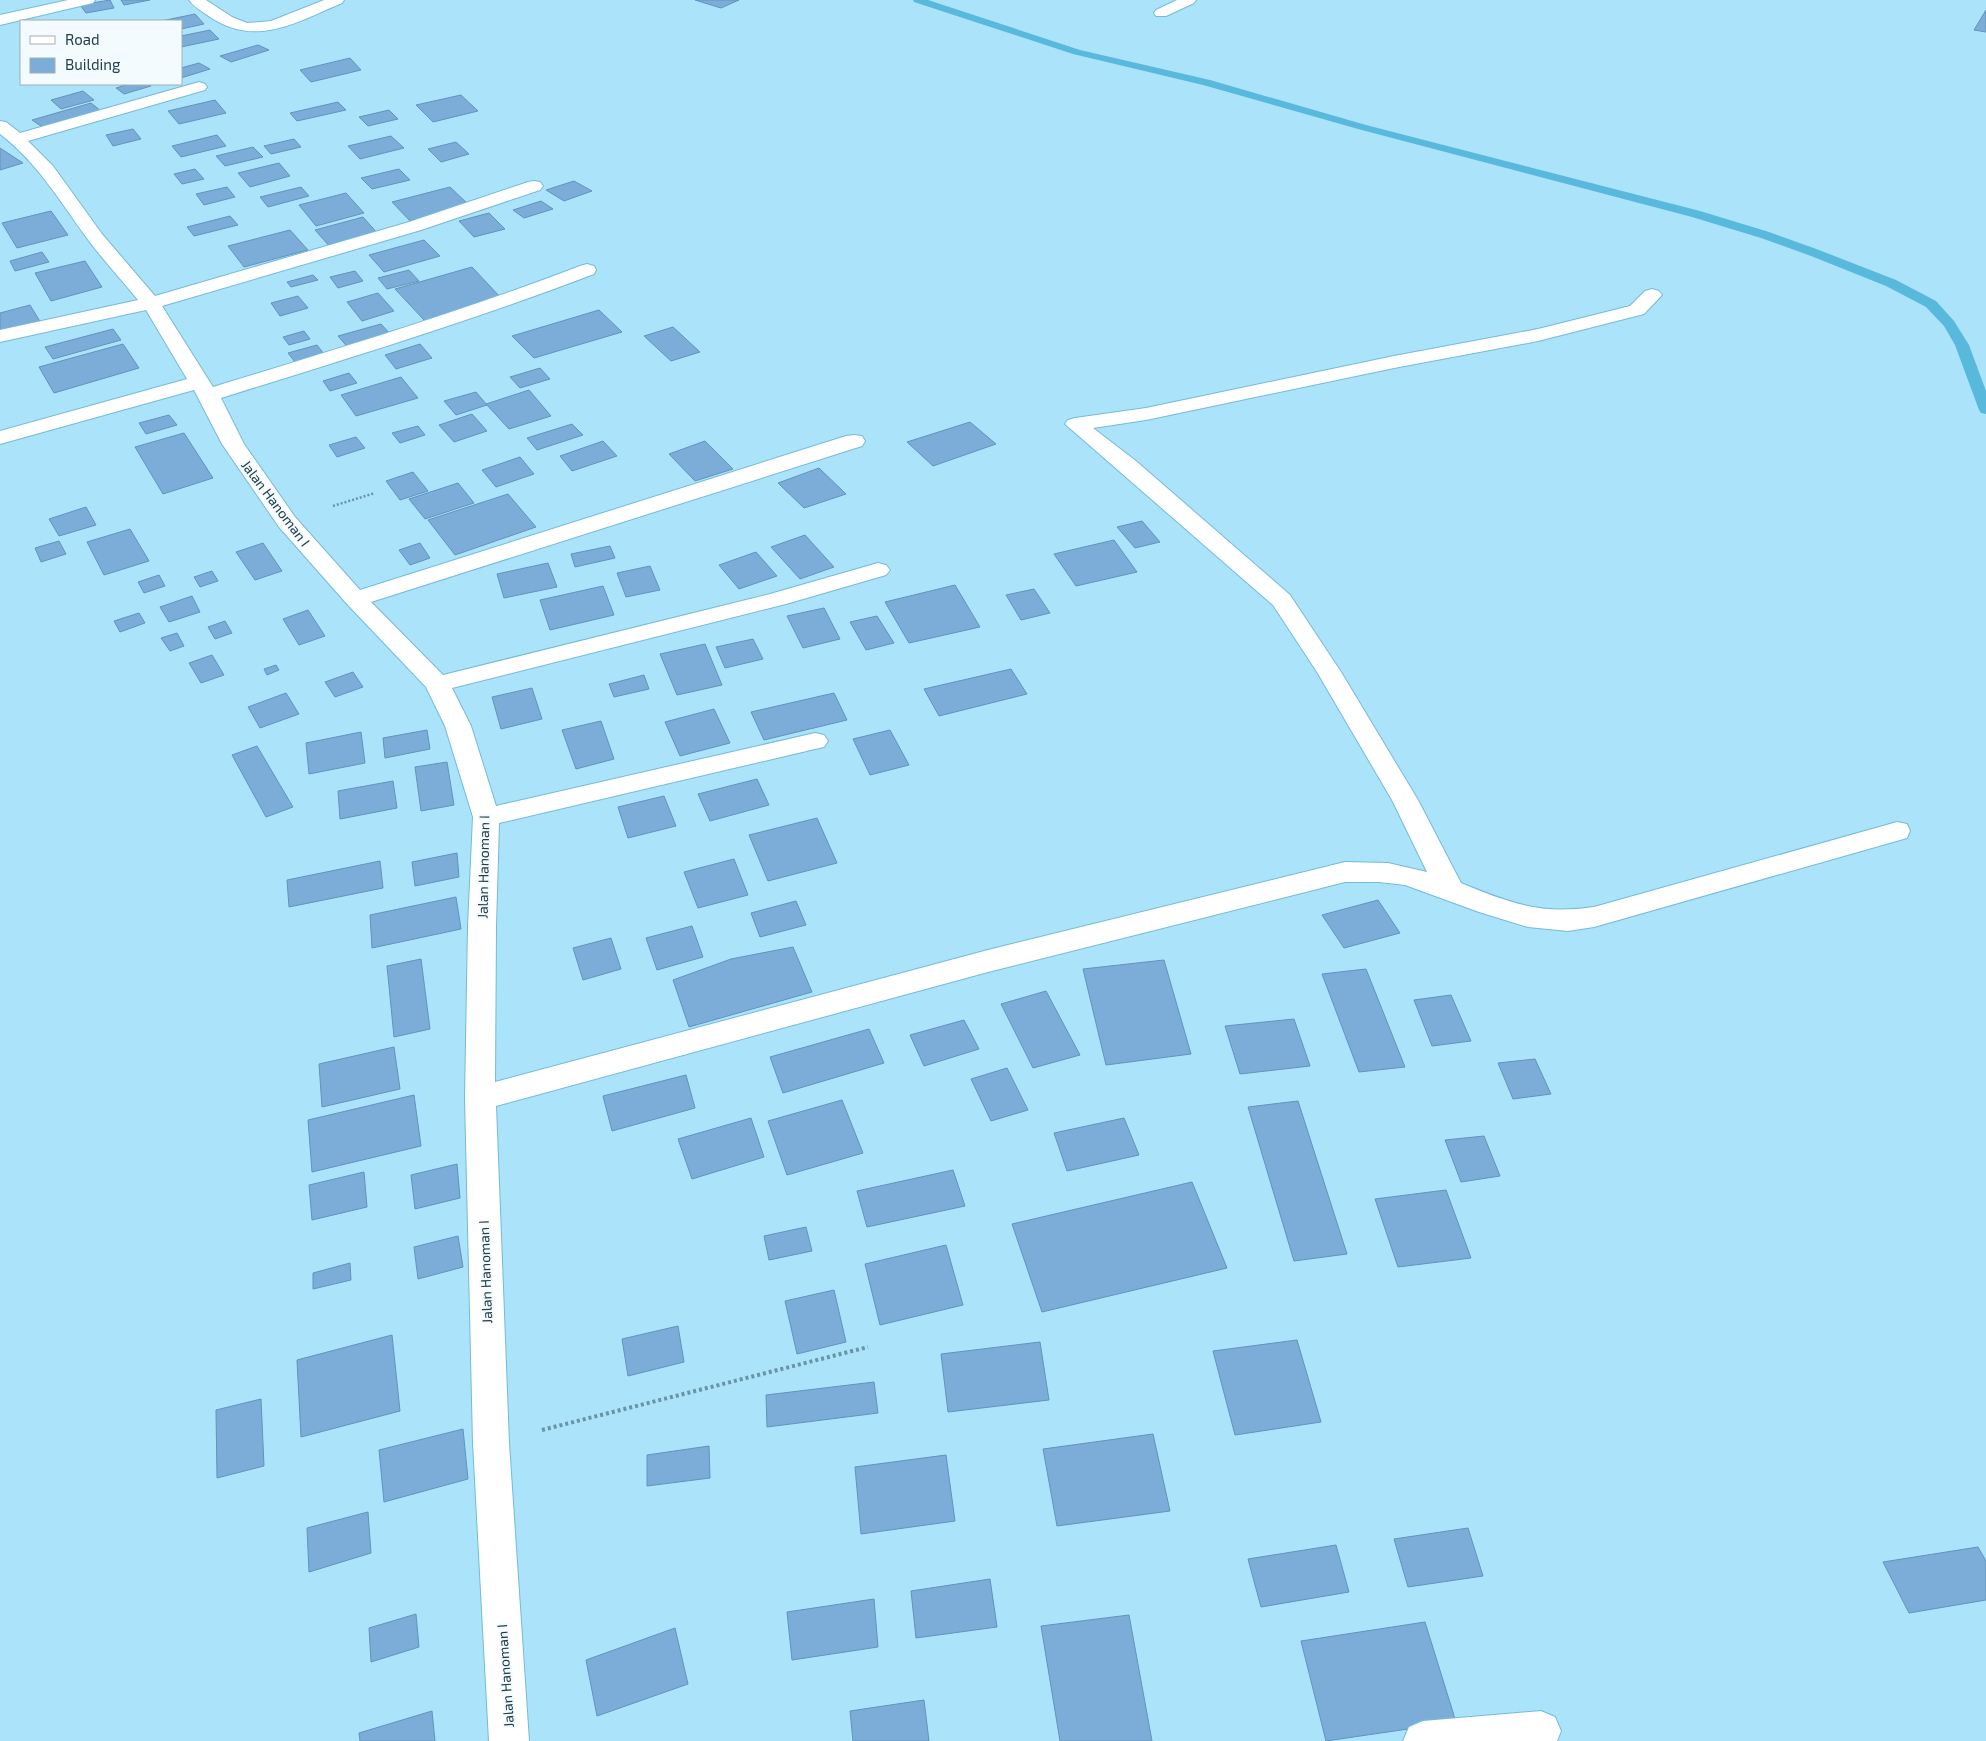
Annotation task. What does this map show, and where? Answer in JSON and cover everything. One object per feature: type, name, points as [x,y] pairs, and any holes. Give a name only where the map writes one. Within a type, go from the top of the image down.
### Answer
[{"type":"street","points":[[0,20],[88,0]]},
{"type":"street","points":[[196,0],[233,25],[256,28],[278,23],[338,0]]},
{"type":"street","points":[[1161,13],[1189,0]]},
{"type":"street","points":[[8,132],[199,87]]},
{"type":"street","name":"Jalan Hanoman I","points":[[8,132],[62,188],[96,238],[151,303],[204,388],[233,444],[287,522],[355,599],[417,660],[438,684],[458,726],[486,817],[482,926],[480,1098],[491,1442],[509,1741]]},
{"type":"street","points":[[0,336],[151,303],[415,226],[534,186]]},
{"type":"street","points":[[0,438],[204,388],[406,335],[500,303],[587,270]]},
{"type":"street","points":[[1450,889],[1405,800],[1282,600],[1128,466],[1075,424],[1146,414],[1384,364],[1538,336],[1637,310],[1652,294]]},
{"type":"street","points":[[355,599],[854,441]]},
{"type":"street","points":[[438,684],[778,599],[878,570]]},
{"type":"street","points":[[486,817],[815,741]]},
{"type":"street","points":[[480,1098],[988,961],[1345,872],[1371,871],[1411,877],[1450,889],[1512,913],[1568,921],[1594,917],[1897,831]]},
{"type":"street","points":[[1423,1741],[1541,1731]]},
{"type":"path","points":[[491,1442],[868,1348]]},
{"type":"building","points":[[110,0],[114,8],[86,13],[80,5]]},
{"type":"building","points":[[121,0],[150,0],[124,5]]},
{"type":"building","points":[[695,0],[739,0],[721,8]]},
{"type":"building","points":[[1986,10],[1986,32],[1974,30]]},
{"type":"building","points":[[195,14],[204,24],[182,29],[182,20],[166,20]]},
{"type":"building","points":[[210,30],[219,39],[182,47],[182,36]]},
{"type":"building","points":[[258,45],[269,50],[231,62],[220,56]]},
{"type":"building","points":[[350,58],[361,70],[311,82],[300,70]]},
{"type":"building","points":[[199,63],[210,69],[182,78],[182,68]]},
{"type":"building","points":[[126,85],[151,86],[124,94],[116,88]]},
{"type":"building","points":[[83,91],[94,100],[61,109],[51,100]]},
{"type":"building","points":[[461,95],[478,111],[433,122],[416,105]]},
{"type":"building","points":[[215,100],[226,113],[179,124],[168,111]]},
{"type":"building","points":[[338,102],[346,110],[297,121],[290,113]]},
{"type":"building","points":[[91,103],[101,111],[44,128],[32,120]]},
{"type":"building","points":[[389,110],[398,119],[368,126],[359,117]]},
{"type":"building","points":[[133,129],[141,139],[113,146],[106,135]]},
{"type":"building","points":[[217,135],[226,146],[181,157],[172,146]]},
{"type":"building","points":[[391,136],[404,148],[360,159],[348,146]]},
{"type":"building","points":[[294,139],[301,147],[271,154],[264,146]]},
{"type":"building","points":[[456,142],[469,154],[441,162],[428,149]]},
{"type":"building","points":[[253,147],[263,157],[225,166],[216,156]]},
{"type":"building","points":[[0,148],[23,163],[0,170]]},
{"type":"building","points":[[279,163],[290,176],[250,187],[238,173]]},
{"type":"building","points":[[195,169],[204,179],[182,184],[174,174]]},
{"type":"building","points":[[399,169],[410,180],[372,189],[361,178]]},
{"type":"building","points":[[574,181],[592,191],[564,201],[546,190]]},
{"type":"building","points":[[227,187],[235,197],[204,205],[196,194]]},
{"type":"building","points":[[301,187],[309,196],[268,207],[260,197]]},
{"type":"building","points":[[450,187],[469,205],[410,221],[392,202]]},
{"type":"building","points":[[346,193],[364,213],[316,226],[299,205]]},
{"type":"building","points":[[541,201],[553,209],[524,218],[513,210]]},
{"type":"building","points":[[51,211],[68,235],[17,248],[2,223]]},
{"type":"building","points":[[489,213],[505,229],[474,237],[459,221]]},
{"type":"building","points":[[230,216],[238,225],[194,236],[187,227]]},
{"type":"building","points":[[363,217],[379,235],[331,248],[315,230]]},
{"type":"building","points":[[290,230],[308,250],[244,267],[228,246]]},
{"type":"building","points":[[424,240],[440,256],[384,272],[369,255]]},
{"type":"building","points":[[42,252],[49,262],[15,271],[10,261]]},
{"type":"building","points":[[85,261],[102,287],[51,301],[35,273]]},
{"type":"building","points":[[472,267],[502,299],[425,321],[395,289]]},
{"type":"building","points":[[409,270],[419,281],[387,289],[378,278]]},
{"type":"building","points":[[355,271],[363,281],[338,288],[330,277]]},
{"type":"building","points":[[313,275],[318,280],[291,287],[287,282]]},
{"type":"building","points":[[378,293],[394,311],[362,321],[347,302]]},
{"type":"building","points":[[298,296],[308,308],[280,316],[271,303]]},
{"type":"building","points":[[30,305],[41,323],[0,334],[0,313]]},
{"type":"building","points":[[599,310],[622,332],[534,358],[512,336]]},
{"type":"building","points":[[381,324],[393,337],[350,350],[338,336]]},
{"type":"building","points":[[673,327],[700,352],[671,361],[644,336]]},
{"type":"building","points":[[113,329],[121,340],[53,359],[45,347]]},
{"type":"building","points":[[304,331],[310,339],[289,345],[283,337]]},
{"type":"building","points":[[123,344],[139,368],[54,393],[39,367]]},
{"type":"building","points":[[420,344],[432,358],[396,369],[385,355]]},
{"type":"building","points":[[317,345],[324,354],[295,362],[288,353]]},
{"type":"building","points":[[540,368],[550,379],[520,388],[510,377]]},
{"type":"building","points":[[349,373],[357,383],[330,391],[323,381]]},
{"type":"building","points":[[401,377],[418,398],[356,416],[341,395]]},
{"type":"building","points":[[529,390],[551,416],[509,429],[486,404]]},
{"type":"building","points":[[476,392],[487,405],[456,415],[444,401]]},
{"type":"building","points":[[472,414],[487,431],[454,442],[439,425]]},
{"type":"building","points":[[169,415],[177,425],[146,434],[139,423]]},
{"type":"building","points":[[970,422],[996,444],[933,466],[907,442]]},
{"type":"building","points":[[572,424],[583,435],[537,450],[527,438]]},
{"type":"building","points":[[418,426],[425,435],[400,443],[392,433]]},
{"type":"building","points":[[184,433],[213,478],[163,494],[135,447]]},
{"type":"building","points":[[356,437],[365,448],[337,457],[329,445]]},
{"type":"building","points":[[603,441],[617,456],[572,471],[560,456]]},
{"type":"building","points":[[705,441],[733,469],[695,481],[669,454]]},
{"type":"building","points":[[520,457],[534,474],[496,487],[482,470]]},
{"type":"building","points":[[819,468],[846,494],[804,508],[778,483]]},
{"type":"building","points":[[413,472],[428,491],[400,500],[386,481]]},
{"type":"building","points":[[458,483],[474,503],[425,519],[409,499]]},
{"type":"building","points":[[508,494],[536,527],[455,555],[428,520]]},
{"type":"building","points":[[86,507],[96,525],[59,536],[49,519]]},
{"type":"building","points":[[1142,521],[1160,542],[1135,548],[1117,527]]},
{"type":"building","points":[[130,529],[149,561],[104,575],[87,542]]},
{"type":"building","points":[[805,535],[834,567],[800,579],[771,547]]},
{"type":"building","points":[[1114,540],[1137,572],[1076,586],[1054,554]]},
{"type":"building","points":[[59,541],[66,554],[41,562],[35,548]]},
{"type":"building","points":[[263,543],[282,571],[255,580],[236,552]]},
{"type":"building","points":[[420,543],[430,558],[410,565],[399,550]]},
{"type":"building","points":[[610,546],[615,558],[575,567],[571,554]]},
{"type":"building","points":[[756,552],[777,576],[739,589],[719,565]]},
{"type":"building","points":[[548,563],[557,587],[504,598],[497,574]]},
{"type":"building","points":[[650,566],[660,590],[626,597],[617,573]]},
{"type":"building","points":[[212,571],[218,581],[200,587],[194,577]]},
{"type":"building","points":[[159,575],[165,586],[144,593],[138,582]]},
{"type":"building","points":[[955,585],[980,627],[909,643],[885,602]]},
{"type":"building","points":[[603,586],[614,615],[550,630],[540,600]]},
{"type":"building","points":[[1034,589],[1050,613],[1021,620],[1006,595]]},
{"type":"building","points":[[192,596],[200,612],[169,622],[160,607]]},
{"type":"building","points":[[824,608],[840,639],[803,648],[787,616]]},
{"type":"building","points":[[308,610],[325,636],[299,645],[283,619]]},
{"type":"building","points":[[139,613],[145,623],[120,632],[114,621]]},
{"type":"building","points":[[877,616],[894,643],[866,650],[850,622]]},
{"type":"building","points":[[225,621],[232,633],[215,639],[208,627]]},
{"type":"building","points":[[177,633],[184,646],[170,651],[161,638]]},
{"type":"building","points":[[753,639],[763,659],[725,668],[716,647]]},
{"type":"building","points":[[705,644],[722,685],[677,695],[660,654]]},
{"type":"building","points":[[212,655],[224,675],[201,683],[189,663]]},
{"type":"building","points":[[276,665],[279,670],[267,675],[264,669]]},
{"type":"building","points":[[1011,669],[1027,694],[939,716],[924,689]]},
{"type":"building","points":[[353,672],[363,687],[335,697],[325,682]]},
{"type":"building","points":[[644,675],[649,689],[614,697],[609,684]]},
{"type":"building","points":[[532,688],[542,719],[501,729],[492,697]]},
{"type":"building","points":[[286,693],[299,714],[260,728],[248,707]]},
{"type":"building","points":[[834,693],[847,720],[764,740],[751,712]]},
{"type":"building","points":[[714,709],[730,743],[680,756],[665,722]]},
{"type":"building","points":[[601,721],[614,759],[576,769],[562,730]]},
{"type":"building","points":[[427,730],[430,749],[385,758],[383,738]]},
{"type":"building","points":[[890,730],[909,765],[870,775],[853,739]]},
{"type":"building","points":[[361,732],[365,763],[309,774],[306,743]]},
{"type":"building","points":[[257,746],[293,807],[266,817],[232,755]]},
{"type":"building","points":[[447,762],[454,805],[421,811],[415,767]]},
{"type":"building","points":[[757,779],[769,805],[710,821],[698,794]]},
{"type":"building","points":[[393,781],[397,808],[340,819],[338,791]]},
{"type":"building","points":[[664,796],[676,826],[628,838],[618,807]]},
{"type":"building","points":[[817,818],[837,863],[768,881],[749,835]]},
{"type":"building","points":[[457,853],[459,877],[415,886],[412,862]]},
{"type":"building","points":[[734,859],[748,895],[698,908],[684,872]]},
{"type":"building","points":[[380,861],[383,888],[289,907],[287,880]]},
{"type":"building","points":[[456,897],[461,929],[372,948],[370,915]]},
{"type":"building","points":[[1378,900],[1400,933],[1344,948],[1322,915]]},
{"type":"building","points":[[796,901],[806,925],[760,937],[751,913]]},
{"type":"building","points":[[692,926],[703,957],[657,970],[646,938]]},
{"type":"building","points":[[611,938],[621,969],[583,980],[573,948]]},
{"type":"building","points":[[793,947],[812,992],[689,1027],[673,980],[731,959]]},
{"type":"building","points":[[421,959],[430,1029],[394,1037],[387,966]]},
{"type":"building","points":[[1164,960],[1191,1054],[1106,1065],[1083,969]]},
{"type":"building","points":[[1366,969],[1405,1067],[1359,1072],[1322,974]]},
{"type":"building","points":[[1046,991],[1080,1055],[1033,1068],[1001,1004]]},
{"type":"building","points":[[1451,995],[1471,1041],[1432,1046],[1414,1000]]},
{"type":"building","points":[[1294,1019],[1310,1066],[1240,1074],[1225,1026]]},
{"type":"building","points":[[964,1020],[979,1049],[924,1066],[910,1035]]},
{"type":"building","points":[[869,1029],[884,1063],[783,1093],[770,1057]]},
{"type":"building","points":[[394,1047],[400,1089],[322,1107],[319,1064]]},
{"type":"building","points":[[1535,1059],[1551,1094],[1513,1099],[1498,1063]]},
{"type":"building","points":[[1007,1068],[1028,1110],[991,1121],[971,1079]]},
{"type":"building","points":[[686,1075],[695,1108],[612,1131],[603,1096]]},
{"type":"building","points":[[414,1095],[421,1146],[312,1172],[308,1120]]},
{"type":"building","points":[[842,1100],[863,1153],[787,1175],[768,1121]]},
{"type":"building","points":[[1298,1101],[1347,1254],[1294,1261],[1248,1107]]},
{"type":"building","points":[[751,1118],[764,1157],[692,1179],[678,1139]]},
{"type":"building","points":[[1124,1118],[1139,1155],[1067,1171],[1054,1133]]},
{"type":"building","points":[[1484,1136],[1500,1176],[1461,1182],[1445,1140]]},
{"type":"building","points":[[457,1164],[460,1198],[415,1209],[411,1175]]},
{"type":"building","points":[[953,1170],[965,1206],[867,1227],[857,1191]]},
{"type":"building","points":[[364,1172],[367,1207],[312,1220],[309,1185]]},
{"type":"building","points":[[1192,1182],[1227,1268],[1042,1312],[1012,1224]]},
{"type":"building","points":[[1446,1190],[1471,1258],[1398,1267],[1375,1199]]},
{"type":"building","points":[[806,1227],[812,1251],[769,1260],[764,1236]]},
{"type":"building","points":[[458,1236],[463,1267],[418,1279],[414,1247]]},
{"type":"building","points":[[946,1245],[963,1305],[880,1325],[865,1264]]},
{"type":"building","points":[[350,1263],[351,1280],[313,1289],[313,1273]]},
{"type":"building","points":[[834,1290],[846,1342],[797,1354],[785,1301]]},
{"type":"building","points":[[678,1326],[684,1362],[628,1376],[622,1339]]},
{"type":"building","points":[[392,1335],[400,1411],[301,1437],[297,1360]]},
{"type":"building","points":[[1297,1340],[1321,1422],[1235,1435],[1213,1351]]},
{"type":"building","points":[[1040,1342],[1049,1400],[948,1412],[941,1354]]},
{"type":"building","points":[[874,1382],[878,1413],[767,1427],[766,1395]]},
{"type":"building","points":[[261,1399],[264,1466],[217,1478],[216,1410]]},
{"type":"building","points":[[463,1429],[468,1479],[384,1502],[379,1450]]},
{"type":"building","points":[[1153,1434],[1170,1511],[1057,1526],[1043,1449]]},
{"type":"building","points":[[709,1446],[710,1478],[647,1486],[647,1455]]},
{"type":"building","points":[[946,1455],[955,1521],[861,1534],[855,1467]]},
{"type":"building","points":[[368,1512],[371,1553],[309,1572],[307,1528]]},
{"type":"building","points":[[1468,1528],[1483,1576],[1408,1587],[1394,1539]]},
{"type":"building","points":[[1336,1545],[1349,1592],[1261,1607],[1248,1559]]},
{"type":"building","points":[[1978,1547],[1986,1561],[1986,1600],[1909,1613],[1883,1562]]},
{"type":"building","points":[[990,1579],[997,1627],[916,1638],[911,1591]]},
{"type":"building","points":[[874,1599],[878,1647],[792,1660],[787,1612]]},
{"type":"building","points":[[416,1614],[419,1647],[371,1662],[369,1628]]},
{"type":"building","points":[[1129,1615],[1152,1741],[1060,1741],[1041,1626]]},
{"type":"building","points":[[1425,1622],[1456,1722],[1326,1741],[1301,1641]]},
{"type":"building","points":[[675,1628],[688,1684],[597,1716],[586,1660]]},
{"type":"building","points":[[924,1700],[929,1741],[853,1741],[850,1711]]},
{"type":"building","points":[[432,1711],[435,1741],[360,1741],[359,1733]]},
{"type":"waterway","points":[[918,0],[1077,52],[1206,82],[1362,127],[1696,214],[1765,235],[1815,253],[1891,283],[1931,304],[1949,324],[1962,345],[1986,410]]}]
